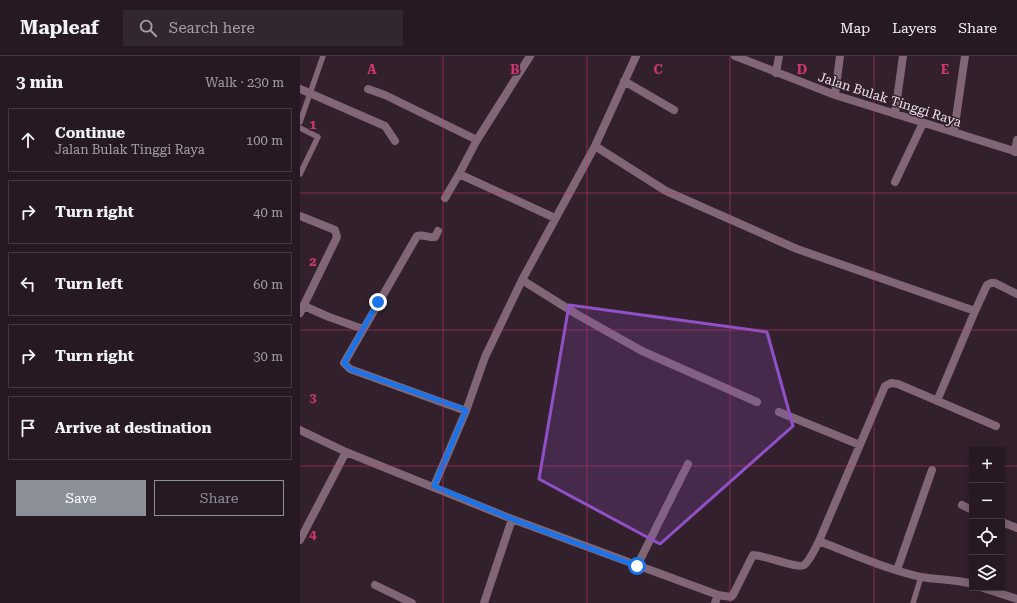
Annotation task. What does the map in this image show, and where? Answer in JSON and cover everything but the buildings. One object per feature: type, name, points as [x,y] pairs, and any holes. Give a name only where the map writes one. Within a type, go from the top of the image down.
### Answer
[{"type":"street","points":[[445,198],[460,174],[477,140],[530,56]]},
{"type":"street","points":[[434,486],[466,410],[485,357],[522,280],[595,146],[636,56]]},
{"type":"street","name":"Jalan Bulak Tinggi Raya","points":[[735,56],[835,95],[1016,152]]},
{"type":"street","points":[[776,73],[779,56]]},
{"type":"street","points":[[835,95],[840,56]]},
{"type":"street","points":[[895,114],[903,56]]},
{"type":"street","points":[[954,132],[965,56]]},
{"type":"street","points":[[624,81],[674,110]]},
{"type":"street","points":[[300,88],[386,126],[395,141]]},
{"type":"street","points":[[368,89],[385,95],[477,140]]},
{"type":"street","points":[[895,182],[923,123]]},
{"type":"street","points":[[1016,152],[1017,140]]},
{"type":"street","points":[[595,146],[666,191],[797,249],[975,311]]},
{"type":"street","points":[[460,174],[555,218]]},
{"type":"street","points":[[300,216],[335,230],[337,237],[302,309],[363,329]]},
{"type":"street","points":[[438,231],[435,237],[423,235],[417,236],[344,363],[350,369],[466,410]]},
{"type":"street","points":[[522,280],[578,315],[642,351],[756,402]]},
{"type":"street","points":[[937,401],[987,285],[995,283],[1017,294]]},
{"type":"street","points":[[300,430],[346,452],[434,486],[512,519],[637,566],[716,599],[731,597],[733,595],[753,555],[798,566],[804,566],[807,563],[819,541],[885,386],[891,383],[898,384],[996,426]]},
{"type":"street","points":[[779,412],[860,445]]},
{"type":"street","points":[[300,540],[346,452]]},
{"type":"street","points":[[637,566],[688,464]]},
{"type":"street","points":[[897,570],[932,470]]},
{"type":"street","points":[[962,505],[969,508]]},
{"type":"street","points":[[484,603],[512,519]]},
{"type":"street","points":[[1005,523],[1017,528]]},
{"type":"street","points":[[819,541],[897,570],[921,577],[949,579],[969,583]]},
{"type":"street","points":[[375,586],[412,603]]},
{"type":"street","points":[[992,591],[1017,600]]},
{"type":"lane","points":[[300,122],[323,56]]},
{"type":"lane","points":[[300,128],[318,137],[300,174]]},
{"type":"lane","points":[[913,603],[921,577]]},
{"type":"highlighted area","points":[[569,305],[767,332],[793,426],[660,544],[539,479]]},
{"type":"route","points":[[378,302],[344,363],[350,369],[466,410],[434,486],[512,519],[637,566]]}]
